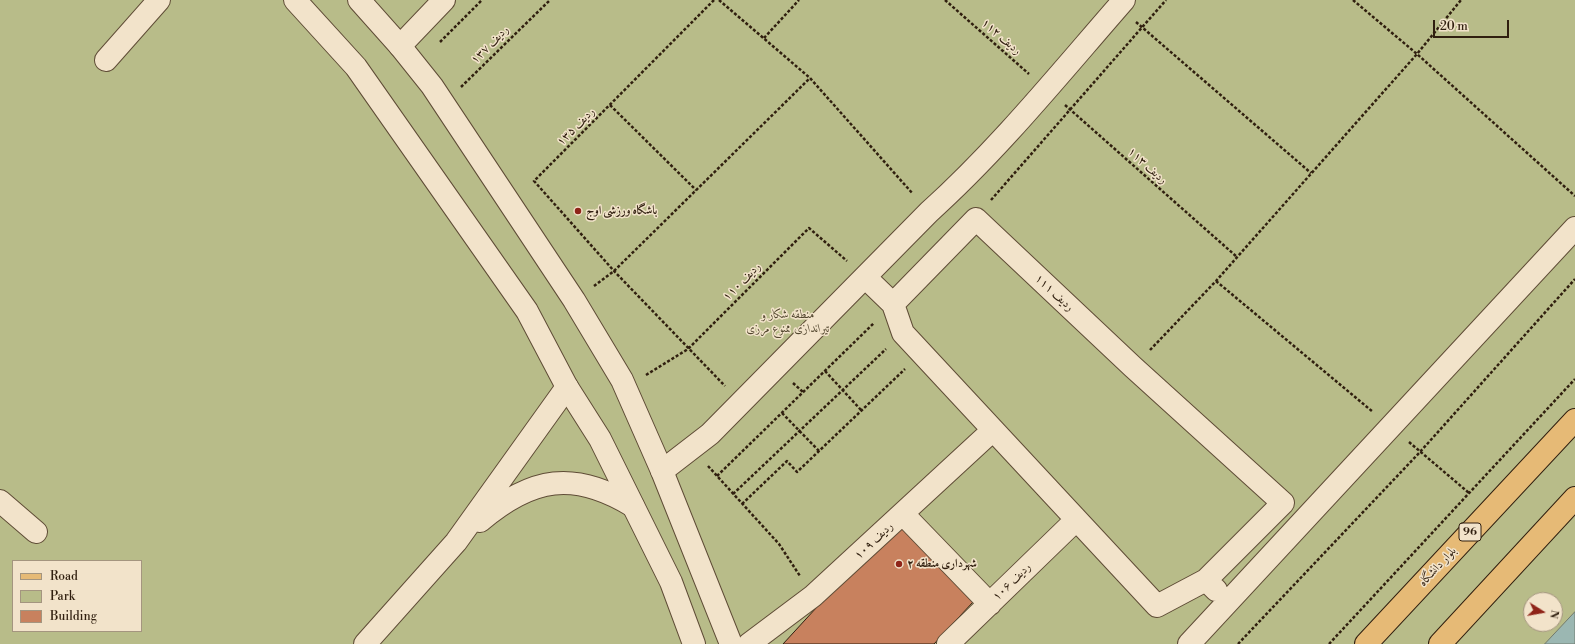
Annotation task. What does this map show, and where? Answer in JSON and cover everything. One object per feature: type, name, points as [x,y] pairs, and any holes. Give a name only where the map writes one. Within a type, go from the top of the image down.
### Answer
[{"type":"main road","name":"بلوار دانشگاه","points":[[1366,644],[1575,420]]},
{"type":"main road","points":[[1440,644],[1575,498]]},
{"type":"street","points":[[106,60],[159,0]]},
{"type":"street","points":[[295,0],[356,67],[527,311],[567,387],[600,439],[671,582],[694,644]]},
{"type":"street","points":[[359,0],[400,46],[444,104],[574,300],[626,388],[662,471],[731,644]]},
{"type":"street","points":[[400,46],[444,0]]},
{"type":"street","points":[[662,471],[710,434],[865,276],[950,192],[1046,88],[1122,2]]},
{"type":"street","points":[[893,304],[976,219]]},
{"type":"street","name":"ردیف ۱۱۱","points":[[976,219],[1132,367],[1283,503],[1206,580]]},
{"type":"street","points":[[1189,644],[1575,228]]},
{"type":"street","points":[[865,276],[893,304],[903,334],[1157,606],[1206,580],[1227,603]]},
{"type":"street","points":[[365,644],[456,542],[567,387]]},
{"type":"street","name":"ردیف ۱۰۹","points":[[749,644],[813,596],[993,430]]},
{"type":"street","points":[[456,542],[511,497],[534,487],[560,483],[586,485],[611,493],[633,506]]},
{"type":"street","points":[[0,501],[36,532]]},
{"type":"street","points":[[903,514],[990,604]]},
{"type":"street","name":"ردیف ۱۰۶","points":[[948,644],[1076,520]]},
{"type":"path","points":[[416,66],[482,0]]},
{"type":"path","name":"ردیف ۱۳۷","points":[[444,104],[550,0]]},
{"type":"path","name":"ردیف ۱۳۵","points":[[614,271],[534,181],[714,0]]},
{"type":"path","points":[[719,0],[810,78],[929,212]]},
{"type":"path","points":[[764,38],[798,0]]},
{"type":"path","name":"ردیف ۱۱۲","points":[[945,0],[1046,88]]},
{"type":"path","points":[[976,219],[1166,0]]},
{"type":"path","points":[[1353,0],[1418,54],[1575,196]]},
{"type":"path","points":[[1132,367],[1216,281],[1418,54],[1461,0]]},
{"type":"path","points":[[1122,2],[1142,28],[1311,173]]},
{"type":"path","points":[[574,300],[614,271],[810,78]]},
{"type":"path","name":"ردیف ۱۱۳","points":[[1046,88],[1236,257]]},
{"type":"path","points":[[610,105],[696,190]]},
{"type":"path","name":"ردیف ۱۱۰","points":[[626,388],[688,349],[809,228],[865,276]]},
{"type":"path","points":[[614,271],[740,403]]},
{"type":"path","points":[[1238,644],[1420,452],[1575,279]]},
{"type":"path","points":[[1216,281],[1469,493]]},
{"type":"path","points":[[717,476],[893,304]]},
{"type":"path","points":[[734,494],[903,334]]},
{"type":"path","points":[[742,504],[787,461],[797,472],[921,353]]},
{"type":"path","points":[[824,371],[861,410]]},
{"type":"path","points":[[1329,644],[1575,379]]},
{"type":"path","points":[[782,413],[819,451]]},
{"type":"path","points":[[692,448],[779,544],[813,596]]},
{"type":"green space","name":"منطقه شکار و تیراندازی ممنوع مرزی","points":[[0,0],[1575,0],[1575,644],[0,644]]},
{"type":"water","points":[[1575,612],[1575,644],[1545,644],[1556,632],[1563,632],[1563,625]]},
{"type":"building","name":"شهرداری منطقه ۲","points":[[902,525],[973,602],[934,644],[783,644],[817,607]]},
{"type":"place","name":"باشگاه ورزشی اوج","points":[[578,211]]},
{"type":"place","name":"شهرداری منطقه ۲","points":[[899,564]]}]
